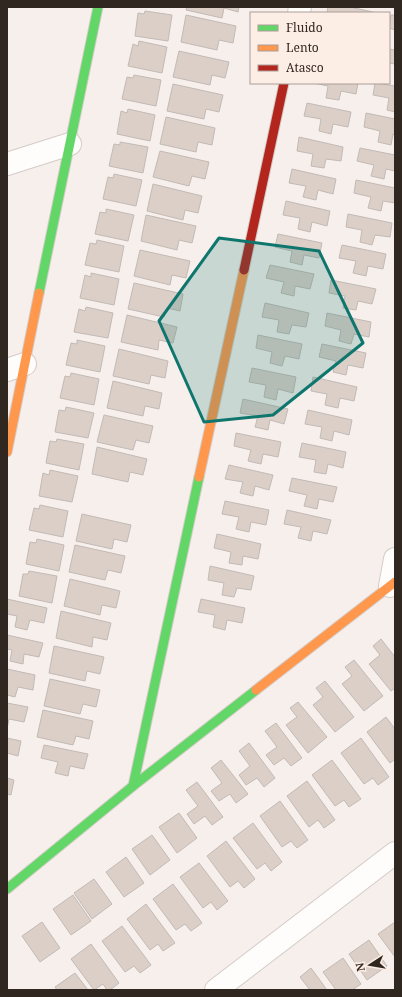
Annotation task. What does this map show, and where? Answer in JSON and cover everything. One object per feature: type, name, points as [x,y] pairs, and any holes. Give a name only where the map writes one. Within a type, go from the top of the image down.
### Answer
[{"type":"street","points":[[7,452],[16,367],[70,144],[98,7]]},
{"type":"street","points":[[133,786],[284,84]]},
{"type":"street","points":[[7,164],[70,144]]},
{"type":"street","points":[[7,889],[133,786],[392,584],[395,559]]},
{"type":"street","points":[[216,990],[395,853]]},
{"type":"highlighted area","points":[[219,238],[319,251],[363,343],[273,415],[204,422],[159,321]]},
{"type":"building","points":[[187,7],[239,7],[238,12],[224,8],[222,18],[186,10]]},
{"type":"building","points":[[328,7],[350,7],[373,12],[327,12]]},
{"type":"building","points":[[145,11],[172,15],[168,41],[135,36],[138,13],[144,14]]},
{"type":"building","points":[[186,15],[236,26],[233,43],[219,40],[217,50],[181,42]]},
{"type":"building","points":[[391,15],[395,15],[395,30],[390,28]]},
{"type":"building","points":[[139,41],[167,47],[162,73],[128,66],[133,44],[138,46]]},
{"type":"building","points":[[390,49],[395,50],[395,64],[390,63]]},
{"type":"building","points":[[179,51],[229,62],[225,78],[212,75],[210,85],[173,77]]},
{"type":"building","points":[[134,75],[161,80],[156,106],[122,99],[127,77],[133,78]]},
{"type":"building","points":[[173,84],[223,95],[219,112],[206,109],[204,119],[167,111]]},
{"type":"building","points":[[318,84],[358,84],[356,94],[341,91],[339,100],[326,98],[328,86]]},
{"type":"building","points":[[375,84],[395,86],[395,112],[387,110],[389,98],[373,95]]},
{"type":"building","points":[[307,103],[351,112],[348,127],[333,124],[331,134],[319,131],[321,119],[304,116]]},
{"type":"building","points":[[128,109],[155,115],[150,141],[117,134],[121,111],[127,113]]},
{"type":"building","points":[[366,113],[395,119],[395,135],[393,134],[391,145],[378,142],[380,131],[364,127]]},
{"type":"building","points":[[166,117],[215,128],[212,145],[198,142],[196,152],[160,144]]},
{"type":"building","points":[[299,137],[343,147],[341,161],[326,159],[324,168],[311,166],[313,154],[297,151]]},
{"type":"building","points":[[120,142],[148,147],[143,173],[109,166],[114,144],[120,145]]},
{"type":"building","points":[[360,148],[395,155],[395,171],[386,169],[384,179],[371,176],[374,165],[357,161]]},
{"type":"building","points":[[160,151],[209,162],[205,179],[192,176],[189,186],[153,177]]},
{"type":"building","points":[[292,169],[336,179],[333,194],[318,190],[316,200],[303,197],[306,186],[289,183]]},
{"type":"building","points":[[114,174],[142,180],[136,206],[103,199],[108,177],[113,178]]},
{"type":"building","points":[[356,180],[395,188],[395,203],[383,201],[381,211],[368,208],[371,197],[354,193]]},
{"type":"building","points":[[153,184],[202,196],[198,213],[185,210],[183,220],[147,211]]},
{"type":"building","points":[[286,201],[330,211],[327,226],[312,222],[310,232],[298,229],[300,218],[283,215]]},
{"type":"building","points":[[106,209],[134,215],[128,241],[95,234],[100,212],[106,213]]},
{"type":"building","points":[[348,214],[392,223],[390,237],[375,235],[372,245],[360,242],[362,230],[346,227]]},
{"type":"building","points":[[146,215],[196,226],[192,243],[179,240],[177,250],[141,241]]},
{"type":"building","points":[[278,234],[322,243],[319,258],[304,255],[302,265],[290,262],[292,251],[275,247]]},
{"type":"building","points":[[97,240],[124,246],[119,272],[85,265],[90,243],[96,244]]},
{"type":"building","points":[[342,245],[386,254],[383,269],[368,266],[366,276],[353,273],[356,261],[339,258]]},
{"type":"building","points":[[140,250],[190,261],[186,278],[172,275],[170,285],[134,276]]},
{"type":"building","points":[[270,265],[314,274],[310,289],[295,286],[294,296],[281,293],[284,282],[266,278]]},
{"type":"building","points":[[91,273],[119,279],[114,305],[80,298],[85,275],[91,277]]},
{"type":"building","points":[[331,280],[376,289],[372,304],[358,301],[356,310],[343,308],[345,296],[329,293]]},
{"type":"building","points":[[134,283],[183,294],[180,311],[167,308],[164,317],[128,309]]},
{"type":"building","points":[[265,303],[309,313],[306,327],[292,325],[289,334],[277,332],[279,320],[262,317]]},
{"type":"building","points":[[86,307],[113,313],[108,338],[74,332],[79,309],[85,311]]},
{"type":"building","points":[[327,313],[371,322],[369,337],[354,334],[351,344],[339,341],[341,330],[325,326]]},
{"type":"building","points":[[127,315],[177,327],[173,343],[159,340],[158,350],[121,342]]},
{"type":"building","points":[[258,335],[302,344],[299,359],[285,356],[282,366],[270,363],[272,352],[256,348]]},
{"type":"building","points":[[77,340],[105,346],[100,372],[66,365],[71,343],[77,344]]},
{"type":"building","points":[[322,344],[366,353],[363,368],[348,365],[346,375],[333,372],[336,361],[319,357]]},
{"type":"building","points":[[119,349],[168,361],[165,378],[151,375],[149,384],[113,376]]},
{"type":"building","points":[[252,368],[296,377],[293,393],[278,389],[276,400],[264,397],[266,385],[249,382]]},
{"type":"building","points":[[71,373],[99,379],[94,405],[60,398],[65,376],[70,377]]},
{"type":"building","points":[[313,377],[357,387],[354,401],[340,398],[338,408],[325,405],[327,394],[311,391]]},
{"type":"building","points":[[113,381],[162,393],[159,409],[145,406],[143,416],[107,408]]},
{"type":"building","points":[[243,399],[288,409],[284,424],[270,420],[268,430],[255,427],[258,416],[240,413]]},
{"type":"building","points":[[66,407],[94,413],[88,438],[55,432],[59,410],[65,411]]},
{"type":"building","points":[[308,410],[352,420],[349,435],[334,431],[332,441],[320,438],[322,427],[305,424]]},
{"type":"building","points":[[104,415],[153,426],[149,443],[136,440],[133,450],[97,442]]},
{"type":"building","points":[[236,433],[281,442],[278,457],[263,454],[261,464],[248,461],[251,450],[234,446]]},
{"type":"building","points":[[57,439],[84,444],[79,470],[46,463],[50,441],[56,442]]},
{"type":"building","points":[[302,443],[346,452],[343,468],[328,464],[326,474],[314,472],[316,460],[299,457]]},
{"type":"building","points":[[97,447],[147,459],[143,475],[130,472],[128,482],[92,474]]},
{"type":"building","points":[[229,465],[273,475],[269,490],[255,486],[253,496],[240,493],[243,482],[225,479]]},
{"type":"building","points":[[50,470],[78,476],[72,502],[39,496],[43,473],[49,475]]},
{"type":"building","points":[[292,478],[337,487],[333,502],[319,499],[317,509],[304,506],[307,495],[289,491]]},
{"type":"building","points":[[225,501],[269,510],[266,525],[251,522],[249,532],[236,529],[239,517],[222,514]]},
{"type":"building","points":[[40,505],[68,511],[63,537],[29,530],[34,508],[39,509]]},
{"type":"building","points":[[287,510],[331,520],[327,534],[313,531],[311,541],[298,538],[301,527],[284,524]]},
{"type":"building","points":[[82,514],[131,525],[127,542],[114,539],[112,549],[76,541]]},
{"type":"building","points":[[217,534],[261,544],[258,559],[243,556],[242,565],[229,563],[231,552],[214,548]]},
{"type":"building","points":[[37,539],[64,545],[59,571],[26,564],[30,542],[36,543]]},
{"type":"building","points":[[75,545],[125,556],[121,573],[108,570],[105,580],[69,572]]},
{"type":"building","points":[[210,566],[254,576],[251,590],[237,588],[234,597],[222,595],[224,583],[208,580]]},
{"type":"building","points":[[29,571],[57,576],[52,603],[19,596],[23,574],[28,574]]},
{"type":"building","points":[[70,579],[120,591],[116,608],[102,605],[100,615],[64,606]]},
{"type":"building","points":[[7,599],[47,608],[44,623],[30,620],[27,630],[15,627],[17,616],[7,614]]},
{"type":"building","points":[[201,599],[245,608],[242,623],[227,620],[225,630],[213,627],[215,615],[198,612]]},
{"type":"building","points":[[61,611],[111,623],[107,640],[93,637],[92,647],[56,638]]},
{"type":"building","points":[[7,635],[43,643],[39,657],[24,654],[23,664],[10,661],[12,650],[7,649]]},
{"type":"building","points":[[381,639],[395,657],[395,688],[391,691],[369,664],[380,655],[373,646]]},
{"type":"building","points":[[54,646],[104,657],[100,674],[87,671],[85,681],[49,673]]},
{"type":"building","points":[[354,660],[383,696],[364,711],[342,684],[352,676],[345,667]]},
{"type":"building","points":[[7,669],[35,675],[33,690],[18,687],[15,697],[7,695]]},
{"type":"building","points":[[50,679],[100,690],[96,707],[83,704],[80,714],[44,706]]},
{"type":"building","points":[[325,681],[354,717],[335,732],[313,705],[323,697],[316,688]]},
{"type":"building","points":[[298,702],[327,737],[308,753],[286,725],[297,717],[290,708]]},
{"type":"building","points":[[7,703],[28,707],[24,722],[9,719],[7,729]]},
{"type":"building","points":[[43,710],[93,721],[89,739],[76,736],[73,745],[37,737]]},
{"type":"building","points":[[386,717],[395,729],[395,759],[390,763],[367,732]]},
{"type":"building","points":[[276,723],[302,758],[291,766],[284,758],[274,765],[266,755],[277,747],[265,731]]},
{"type":"building","points":[[7,738],[21,741],[18,756],[7,753]]},
{"type":"building","points":[[361,738],[389,777],[378,785],[373,778],[364,784],[341,753]]},
{"type":"building","points":[[249,743],[275,778],[264,787],[257,778],[246,785],[239,775],[250,766],[239,751]]},
{"type":"building","points":[[44,745],[88,754],[84,769],[70,766],[68,776],[55,773],[58,762],[41,758]]},
{"type":"building","points":[[221,760],[248,794],[236,803],[230,794],[219,801],[211,791],[222,783],[211,768]]},
{"type":"building","points":[[332,760],[361,799],[349,807],[344,800],[335,806],[312,775]]},
{"type":"building","points":[[7,778],[14,780],[11,795],[7,794]]},
{"type":"building","points":[[307,781],[335,820],[324,828],[318,820],[309,827],[287,796]]},
{"type":"building","points":[[197,782],[223,817],[212,825],[205,816],[194,824],[187,814],[198,806],[186,790]]},
{"type":"building","points":[[280,801],[308,840],[297,848],[291,841],[282,847],[260,816]]},
{"type":"building","points":[[179,813],[197,838],[177,853],[159,827]]},
{"type":"building","points":[[253,823],[282,862],[271,871],[265,863],[257,869],[233,838]]},
{"type":"building","points":[[152,835],[170,860],[150,875],[132,849]]},
{"type":"building","points":[[226,841],[255,879],[244,888],[238,881],[230,887],[207,856]]},
{"type":"building","points":[[126,857],[144,883],[124,897],[106,872]]},
{"type":"building","points":[[199,863],[228,901],[217,910],[211,902],[203,908],[180,877]]},
{"type":"building","points":[[94,879],[112,904],[92,919],[74,893]]},
{"type":"building","points":[[173,884],[202,923],[191,931],[185,924],[176,930],[153,899]]},
{"type":"building","points":[[73,895],[91,921],[71,935],[53,909]]},
{"type":"building","points":[[146,904],[175,943],[163,951],[158,944],[150,950],[127,919]]},
{"type":"building","points":[[42,922],[60,948],[40,962],[22,936]]},
{"type":"building","points":[[395,922],[395,957],[378,934]]},
{"type":"building","points":[[122,926],[151,965],[140,973],[134,966],[125,972],[102,941]]},
{"type":"building","points":[[369,940],[387,966],[367,980],[349,954]]},
{"type":"building","points":[[91,944],[119,983],[110,990],[107,990],[103,984],[94,990],[71,959]]},
{"type":"building","points":[[343,958],[361,984],[352,990],[336,990],[323,972]]},
{"type":"building","points":[[311,968],[327,990],[310,990],[300,977]]},
{"type":"building","points":[[75,973],[88,990],[57,990],[55,987]]},
{"type":"traffic: fast","points":[[39,293],[98,7]]},
{"type":"traffic: fast","points":[[133,786],[199,477]]},
{"type":"traffic: fast","points":[[7,889],[133,786],[256,690]]},
{"type":"traffic: slow","points":[[199,477],[244,270]]},
{"type":"traffic: slow","points":[[7,452],[39,293]]},
{"type":"traffic: slow","points":[[256,690],[395,582]]},
{"type":"traffic: jam","points":[[244,270],[284,84]]}]
